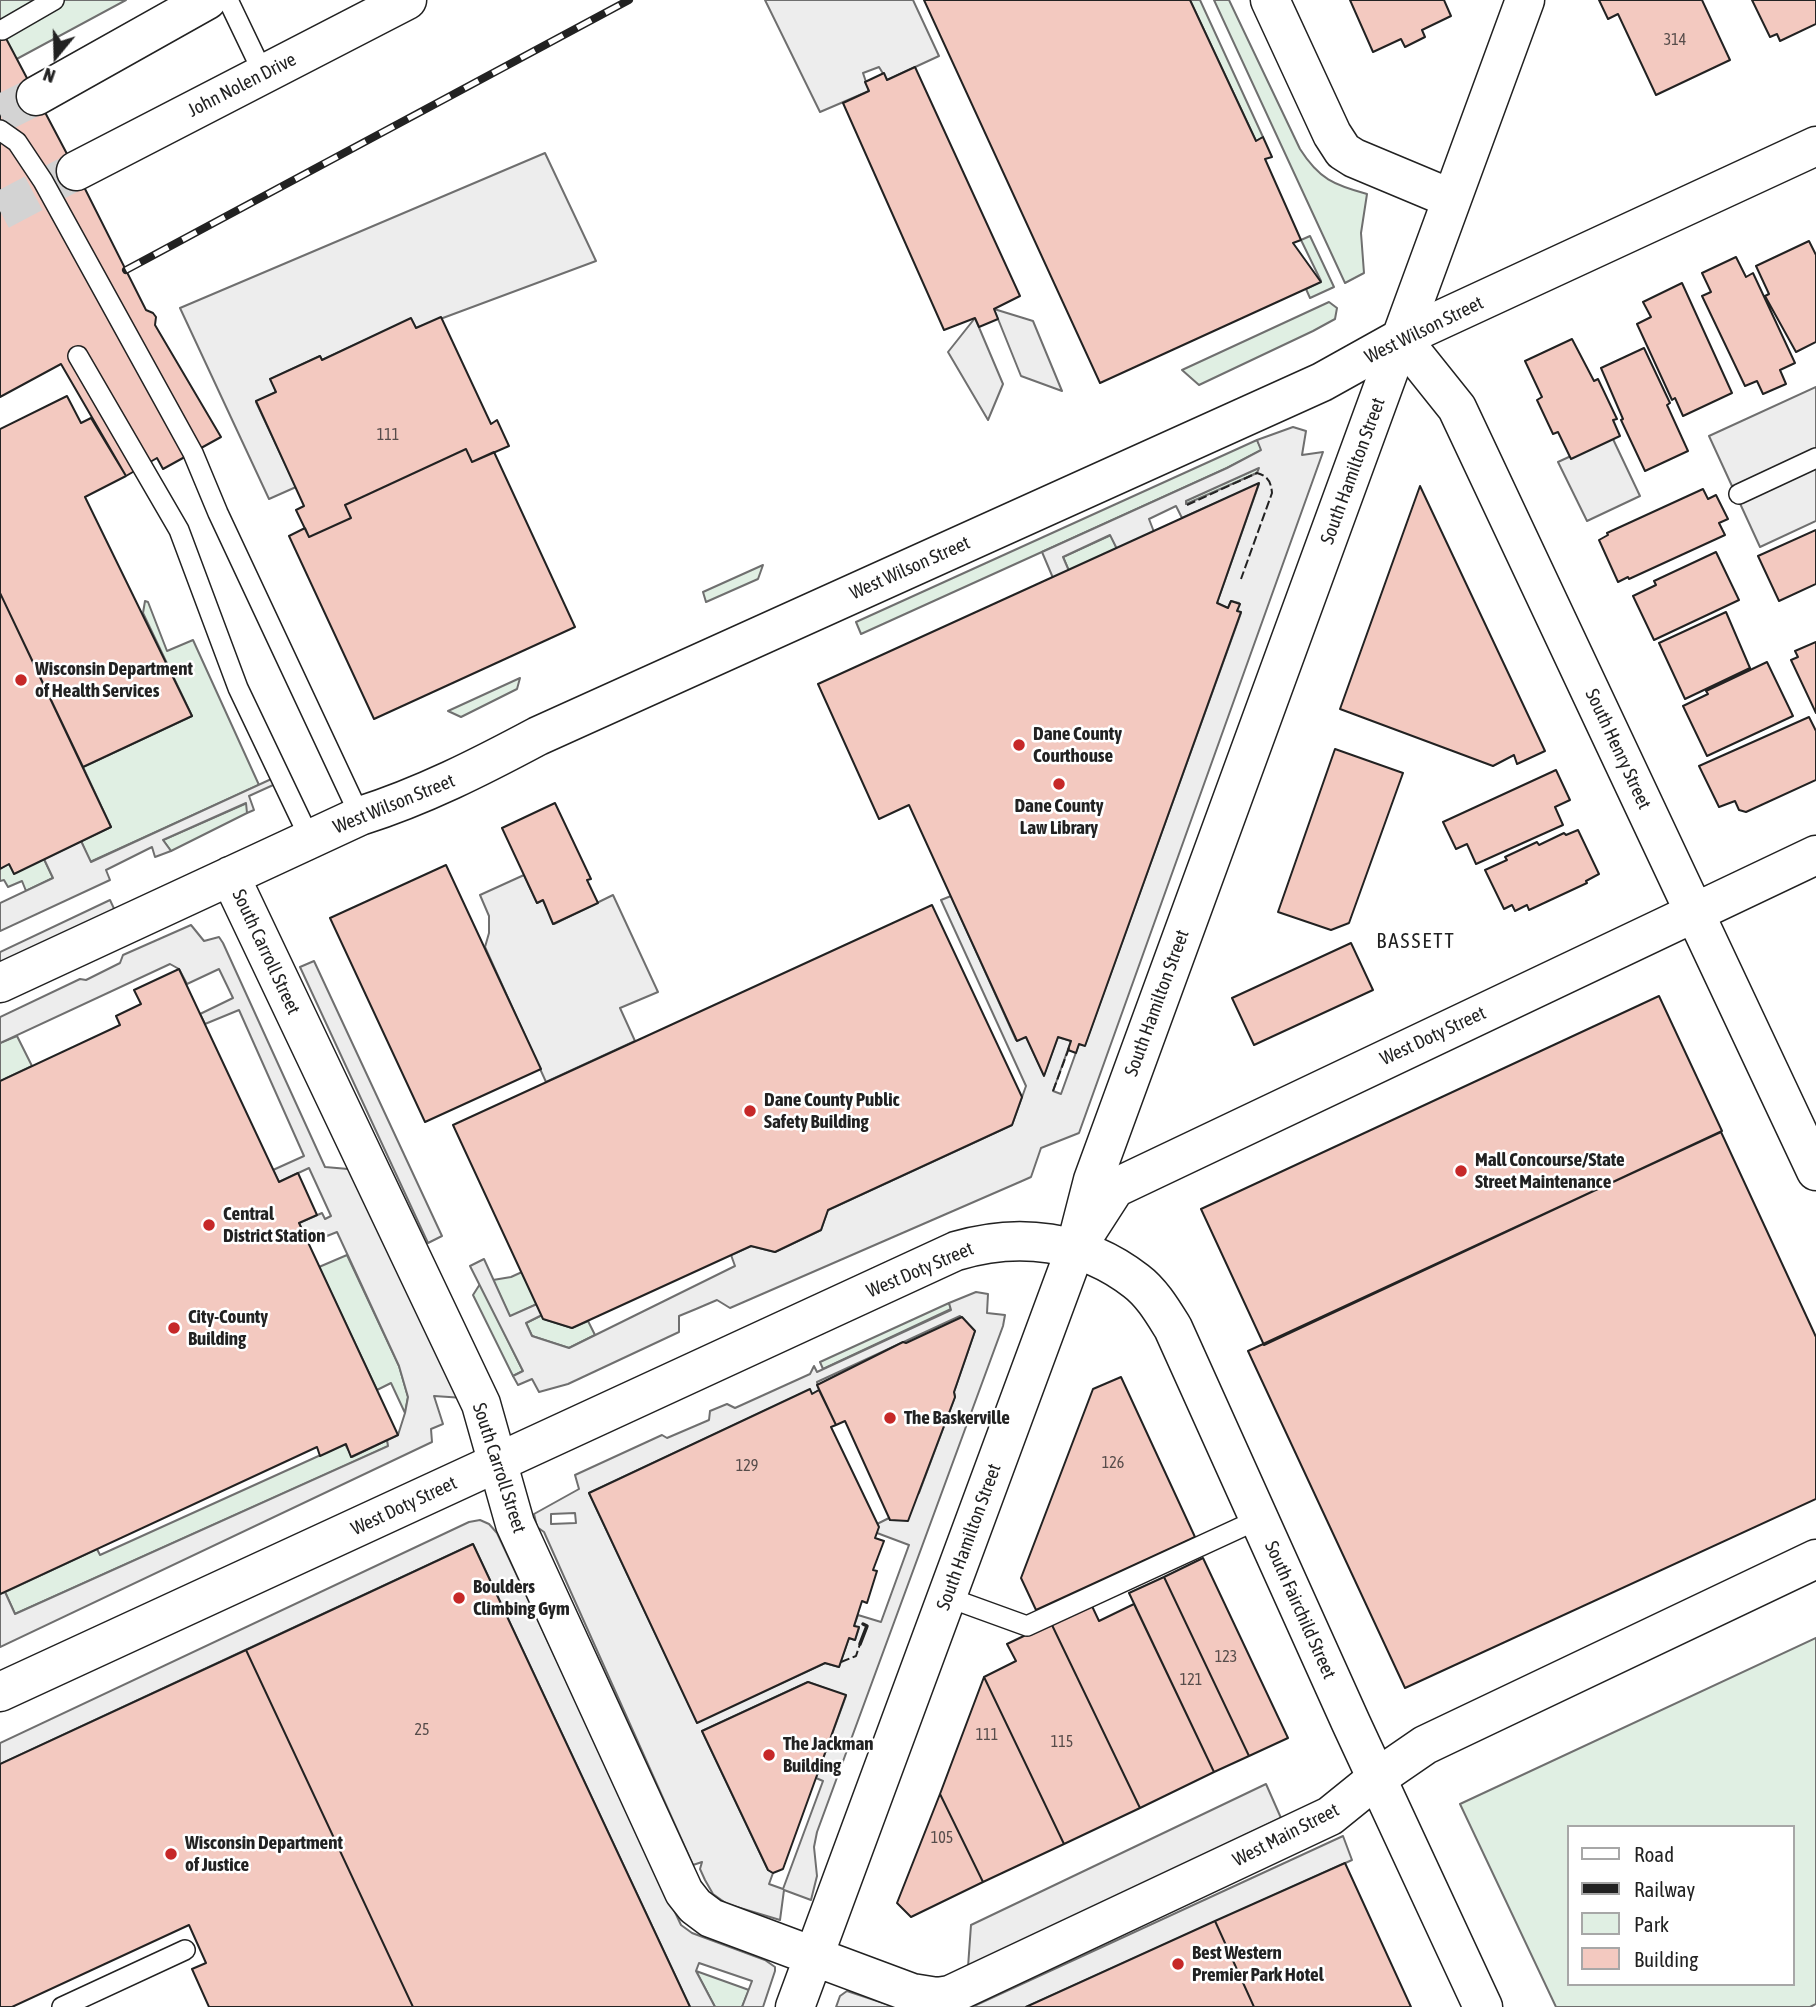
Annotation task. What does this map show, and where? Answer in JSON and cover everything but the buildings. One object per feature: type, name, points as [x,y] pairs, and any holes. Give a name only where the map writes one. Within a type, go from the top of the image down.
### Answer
[{"type":"street","points":[[36,96],[207,0]]},
{"type":"street","name":"John Nolen Drive","points":[[76,171],[407,0]]},
{"type":"street","points":[[1269,0],[1343,152],[1452,199]]},
{"type":"street","name":"South Hamilton Street","points":[[795,2007],[1075,1250],[1093,1180],[1525,0]]},
{"type":"street","name":"West Wilson Street","points":[[0,983],[360,816],[405,802],[538,736],[1322,382],[1401,338],[1816,146]]},
{"type":"street","name":"South Henry Street","points":[[1401,338],[1457,408],[1816,1171]]},
{"type":"street","name":"West Doty Street","points":[[0,1692],[956,1251],[981,1243],[1032,1240],[1075,1250],[1115,1188],[1816,855]]},
{"type":"street","name":"South Carroll Street","points":[[230,876],[481,1404],[515,1524],[684,1892],[695,1906],[711,1918],[814,1956]]},
{"type":"street","name":"South Fairchild Street","points":[[1075,1250],[1115,1267],[1138,1282],[1173,1328],[1483,2007]]},
{"type":"street","name":"West Main Street","points":[[814,1956],[925,1996],[950,1995],[1330,1816],[1377,1778],[1425,1745],[1816,1559]]},
{"type":"lane","points":[[2,30],[54,0]]},
{"type":"lane","points":[[228,0],[263,73]]},
{"type":"lane","points":[[0,130],[17,142],[43,181],[193,453],[360,816]]},
{"type":"lane","points":[[78,356],[179,530],[237,688],[310,839]]},
{"type":"lane","points":[[1739,494],[1816,458]]},
{"type":"lane","points":[[947,1597],[1027,1626],[1259,1519]]},
{"type":"lane","points":[[62,2007],[185,1950]]},
{"type":"green space","points":[[0,0],[126,0],[0,68]]},
{"type":"green space","points":[[1190,0],[1200,0],[1263,137],[1256,141]]},
{"type":"green space","points":[[1214,0],[1229,0],[1307,159],[1328,179],[1367,194],[1361,233],[1364,273],[1345,283]]},
{"type":"green space","points":[[1310,236],[1334,287],[1310,298],[1306,289],[1321,281],[1301,240]]},
{"type":"green space","points":[[1329,302],[1337,308],[1335,319],[1199,385],[1182,370]]},
{"type":"green space","points":[[1257,440],[1262,450],[1227,468],[861,634],[856,622]]},
{"type":"green space","points":[[1260,467],[1257,473],[1187,505],[1185,501]]},
{"type":"green space","points":[[1111,535],[1117,549],[1069,571],[1063,557]]},
{"type":"green space","points":[[763,565],[758,579],[706,602],[703,592]]},
{"type":"green space","points":[[145,601],[148,602],[167,651],[193,640],[259,785],[90,862],[81,841],[111,827],[83,767],[192,716],[143,613]]},
{"type":"green space","points":[[520,678],[517,689],[461,717],[448,711]]},
{"type":"green space","points":[[247,803],[247,813],[171,851],[163,840]]},
{"type":"green space","points":[[44,859],[53,878],[26,891],[22,881],[8,887],[4,880],[0,881],[0,869],[9,864]]},
{"type":"green space","points":[[17,1036],[32,1066],[0,1081],[0,1043]]},
{"type":"green space","points":[[347,1255],[399,1366],[408,1397],[405,1413],[391,1383],[377,1390],[319,1267]]},
{"type":"green space","points":[[522,1272],[537,1304],[510,1317],[493,1280]]},
{"type":"green space","points":[[480,1284],[523,1371],[513,1376],[473,1295]]},
{"type":"green space","points":[[949,1303],[951,1309],[823,1369],[820,1362]]},
{"type":"green space","points":[[542,1315],[544,1319],[572,1328],[588,1321],[595,1335],[569,1348],[532,1336],[526,1323]]},
{"type":"green space","points":[[387,1440],[389,1446],[15,1614],[5,1592],[97,1549],[100,1555],[345,1444],[352,1457]]},
{"type":"green space","points":[[1816,1638],[1816,2004],[1810,2007],[1556,2007],[1460,1804]]},
{"type":"green space","points":[[696,1971],[749,1990],[742,2007],[715,2007]]},
{"type":"shaded area","points":[[765,0],[913,0],[939,56],[887,80],[879,67],[863,73],[869,91],[820,112]]},
{"type":"shaded area","points":[[545,153],[596,261],[416,328],[411,319],[322,360],[320,356],[271,379],[276,392],[256,402],[296,487],[269,499],[180,308]]},
{"type":"shaded area","points":[[994,309],[1033,321],[1062,391],[1021,376]]},
{"type":"shaded area","points":[[975,318],[1003,384],[988,420],[948,352]]},
{"type":"shaded area","points":[[1816,387],[1816,521],[1760,547],[1709,436]]},
{"type":"shaded area","points":[[1293,427],[1306,431],[1302,455],[1323,452],[1079,1133],[1041,1148],[1031,1177],[730,1308],[717,1300],[679,1316],[679,1332],[568,1384],[539,1392],[532,1379],[518,1385],[513,1376],[523,1371],[470,1266],[484,1259],[510,1316],[537,1304],[542,1315],[526,1323],[532,1336],[569,1348],[735,1266],[731,1255],[751,1246],[775,1252],[821,1230],[828,1210],[1012,1125],[1026,1086],[941,900],[951,896],[1016,1040],[1026,1037],[1044,1075],[1058,1037],[1071,1041],[1053,1091],[1061,1094],[1079,1044],[1085,1045],[1241,613],[1237,611],[1239,603],[1231,601],[1228,608],[1217,603],[1259,484],[1182,518],[1176,506],[1149,519],[1154,532],[1117,549],[1110,535],[1063,557],[1069,571],[1053,578],[1042,552],[1227,468],[1261,450],[1257,440]],"holes":[[[1259,468],[1257,473],[1186,504],[1186,501]]]},
{"type":"shaded area","points":[[1612,437],[1640,496],[1587,521],[1558,462]]},
{"type":"shaded area","points":[[280,775],[282,781],[249,796],[254,810],[247,813],[246,803],[163,840],[171,851],[155,857],[152,847],[106,870],[110,880],[0,931],[0,903],[53,878],[44,859],[81,841],[91,862]]},
{"type":"shaded area","points":[[524,875],[537,903],[543,900],[554,924],[613,895],[658,992],[620,1008],[635,1041],[546,1082],[485,947],[489,933],[489,916],[480,895]]},
{"type":"shaded area","points":[[110,900],[116,913],[0,968],[0,952]]},
{"type":"shaded area","points":[[191,925],[204,941],[219,937],[223,943],[325,1167],[360,1170],[464,1398],[434,1396],[443,1424],[431,1429],[432,1442],[0,1647],[0,1594],[5,1592],[15,1614],[388,1446],[387,1440],[398,1435],[405,1413],[408,1397],[399,1366],[337,1232],[327,1236],[325,1232],[307,1240],[299,1223],[322,1213],[325,1219],[331,1216],[309,1168],[279,1182],[273,1170],[304,1156],[239,1010],[205,1024],[200,1014],[233,998],[219,969],[187,984],[179,969],[170,964],[0,1043],[0,1017],[80,979],[86,980],[120,963],[123,955]]},
{"type":"shaded area","points":[[314,961],[442,1236],[428,1243],[300,967]]},
{"type":"shaded area","points":[[976,1292],[988,1294],[987,1313],[1005,1315],[1003,1326],[817,1832],[814,1847],[817,1876],[811,1900],[784,1890],[780,1920],[727,1904],[713,1894],[700,1869],[702,1862],[693,1865],[544,1532],[537,1527],[534,1514],[579,1489],[575,1475],[662,1435],[667,1438],[709,1420],[710,1411],[727,1404],[735,1408],[810,1374],[814,1366],[817,1372],[951,1310],[949,1303]],"holes":[[[960,1316],[975,1331],[954,1392],[955,1397],[919,1493],[890,1520],[889,1518],[877,1524],[877,1533],[909,1545],[881,1622],[858,1615],[854,1626],[859,1628],[855,1640],[849,1638],[839,1667],[825,1663],[697,1722],[589,1493],[809,1390],[812,1394],[819,1390],[817,1382]],[[575,1513],[576,1523],[551,1524],[551,1514]],[[808,1682],[846,1696],[816,1778],[823,1781],[783,1889],[769,1884],[773,1873],[768,1870],[702,1731]]]},
{"type":"shaded area","points":[[480,1520],[489,1524],[497,1533],[681,1925],[692,1933],[765,1960],[775,1967],[763,2007],[742,2007],[752,1981],[699,1963],[696,1971],[715,2007],[690,2007],[473,1544],[0,1764],[0,1743],[469,1522]]},
{"type":"shaded area","points":[[1266,1784],[1281,1818],[968,1967],[971,1925]]},
{"type":"shaded area","points":[[1343,1836],[1352,1860],[1026,2007],[972,2007]]},
{"type":"shaded area","points":[[847,1991],[895,2007],[836,2007],[840,1996]]},
{"type":"tunnel","points":[[0,114],[36,96]]},
{"type":"tunnel","points":[[0,211],[76,171]]},
{"type":"railway","points":[[126,270],[629,0]]},
{"type":"fence","points":[[1187,505],[1257,473],[1268,480],[1272,493],[1241,579]]},
{"type":"fence","points":[[1053,1091],[1069,1048]]},
{"type":"fence","points":[[841,1662],[856,1656],[860,1644]]},
{"type":"wall","points":[[860,1644],[867,1626],[863,1624]]},
{"type":"place","name":"Wisconsin Department of Health Services","points":[[21,680]]},
{"type":"place","name":"Dane County Courthouse","points":[[1019,745]]},
{"type":"place","name":"Dane County Law Library","points":[[1059,784]]},
{"type":"place","name":"Dane County Public Safety Building","points":[[750,1111]]},
{"type":"place","name":"Mall Concourse/State Street Maintenance","points":[[1461,1171]]},
{"type":"place","name":"Central District Station","points":[[209,1225]]},
{"type":"place","name":"City-County Building","points":[[174,1328]]},
{"type":"place","name":"The Baskerville","points":[[890,1418]]},
{"type":"place","name":"Boulders Climbing Gym","points":[[459,1598]]},
{"type":"place","name":"The Jackman Building","points":[[769,1755]]},
{"type":"place","name":"Wisconsin Department of Justice","points":[[171,1854]]},
{"type":"place","name":"Best Western Premier Park Hotel","points":[[1178,1964]]},
{"type":"district","name":"BASSETT","points":[[1416,941]]}]
